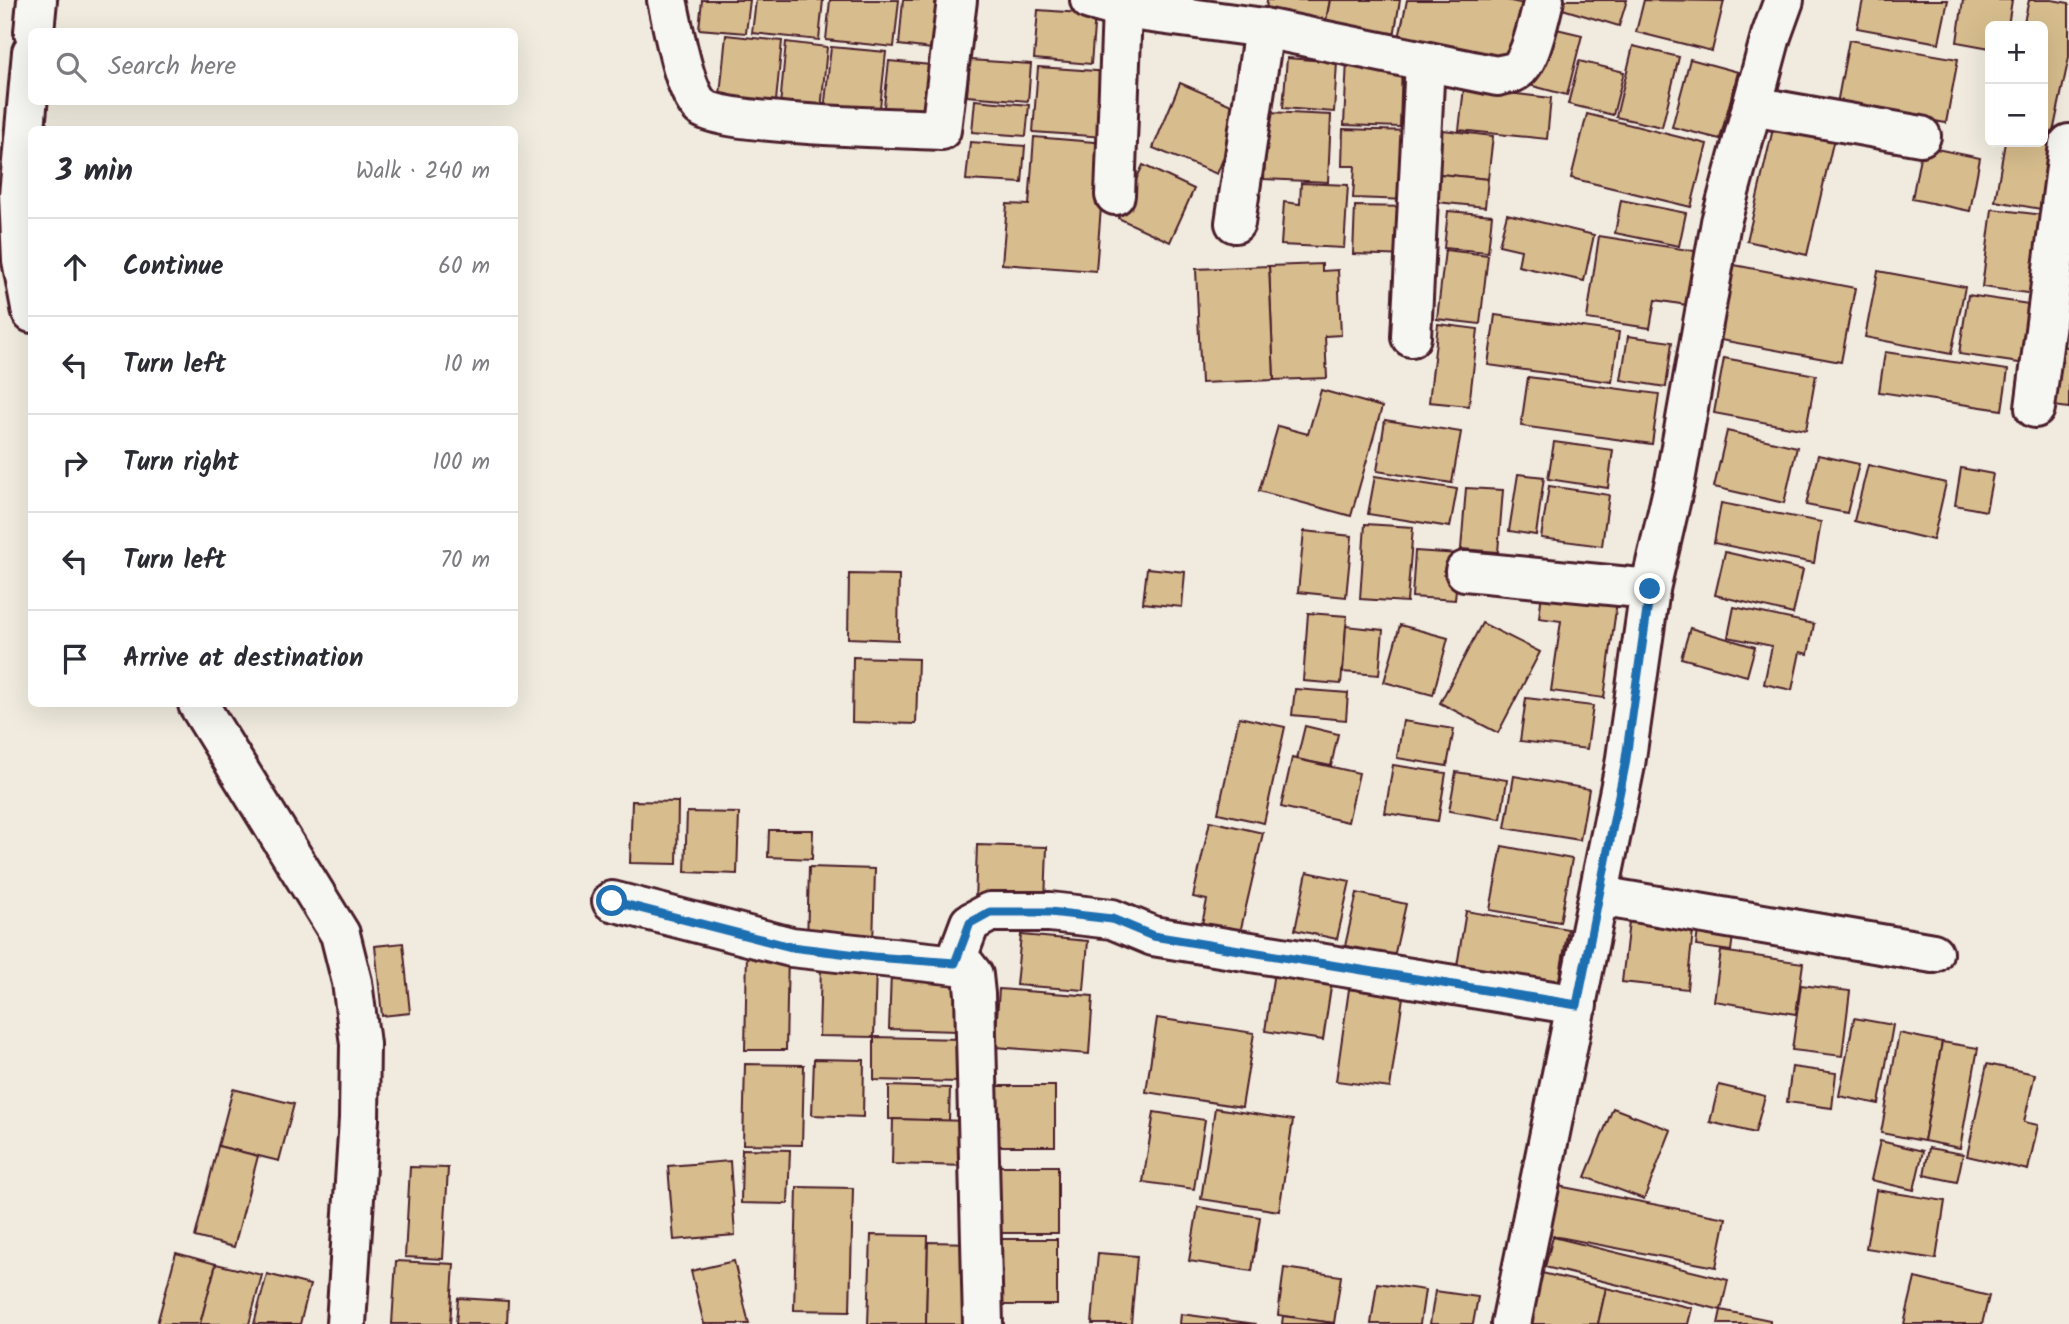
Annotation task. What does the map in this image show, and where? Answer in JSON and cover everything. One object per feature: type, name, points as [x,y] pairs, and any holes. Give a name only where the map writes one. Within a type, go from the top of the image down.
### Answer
[{"type":"street","points":[[34,28],[37,0]]},
{"type":"street","points":[[667,0],[689,88],[700,107],[707,111],[787,123],[941,130],[957,0]]},
{"type":"street","points":[[1115,195],[1105,3],[1251,18],[1424,62],[1497,76],[1515,72],[1521,67],[1531,48],[1544,0]]},
{"type":"street","points":[[1511,1324],[1625,765],[1650,589],[1675,481],[1721,222],[1771,36],[1784,0]]},
{"type":"street","points":[[1235,223],[1251,18]]},
{"type":"street","points":[[1411,337],[1424,62]]},
{"type":"street","points":[[28,96],[19,195],[22,260],[28,292]]},
{"type":"street","points":[[1752,106],[1921,135]]},
{"type":"street","points":[[2035,408],[2059,318],[2067,167]]},
{"type":"street","points":[[1465,571],[1650,589]]},
{"type":"street","points":[[200,707],[340,934],[352,982],[360,1044],[359,1119],[346,1324]]},
{"type":"street","points":[[1599,896],[1933,953]]},
{"type":"street","points":[[612,901],[791,947],[966,966],[973,975],[975,994],[983,1324]]},
{"type":"street","points":[[955,963],[970,923],[990,912],[1050,912],[1112,919],[1153,936],[1577,1005]]},
{"type":"building","points":[[702,0],[750,0],[746,33],[699,29]]},
{"type":"building","points":[[756,0],[823,0],[819,40],[752,33]]},
{"type":"building","points":[[830,0],[899,0],[894,47],[826,40]]},
{"type":"building","points":[[903,0],[936,0],[935,4],[953,6],[948,51],[899,45]]},
{"type":"building","points":[[1267,0],[1330,0],[1326,21],[1266,11]]},
{"type":"building","points":[[1330,0],[1400,0],[1393,43],[1324,31]]},
{"type":"building","points":[[1407,0],[1506,0],[1529,5],[1515,68],[1398,43]]},
{"type":"building","points":[[1559,0],[1627,0],[1619,26],[1556,7]]},
{"type":"building","points":[[1644,0],[1724,1],[1712,51],[1636,32]]},
{"type":"building","points":[[1863,0],[1948,0],[1939,43],[1857,28]]},
{"type":"building","points":[[1963,0],[2012,0],[2009,21],[1985,21],[1985,47],[1957,42]]},
{"type":"building","points":[[2029,0],[2069,3],[2069,57],[2052,137],[2048,136],[2048,21],[2024,21]]},
{"type":"building","points":[[1038,10],[1095,14],[1091,64],[1034,59]]},
{"type":"building","points":[[1544,26],[1582,35],[1567,95],[1529,85]]},
{"type":"building","points":[[726,35],[782,41],[775,111],[719,105]]},
{"type":"building","points":[[1849,40],[1958,59],[1946,123],[1837,104]]},
{"type":"building","points":[[786,42],[827,47],[821,110],[780,106]]},
{"type":"building","points":[[1633,46],[1679,57],[1662,127],[1616,117]]},
{"type":"building","points":[[831,47],[886,52],[879,117],[824,111]]},
{"type":"building","points":[[1287,58],[1337,62],[1334,112],[1283,108]]},
{"type":"building","points":[[1347,59],[1402,62],[1400,127],[1344,125]]},
{"type":"building","points":[[1690,59],[1738,72],[1720,139],[1672,127]]},
{"type":"building","points":[[970,60],[1031,64],[1028,101],[967,96]]},
{"type":"building","points":[[889,61],[941,66],[935,120],[883,115]]},
{"type":"building","points":[[1579,61],[1624,72],[1613,115],[1568,104]]},
{"type":"building","points":[[1038,67],[1110,72],[1105,137],[1033,132]]},
{"type":"building","points":[[1180,83],[1243,110],[1217,174],[1153,148]]},
{"type":"building","points":[[1464,88],[1551,98],[1547,139],[1459,130]]},
{"type":"building","points":[[975,100],[1029,105],[1026,136],[972,132]]},
{"type":"building","points":[[1268,112],[1331,115],[1328,182],[1264,179]]},
{"type":"building","points":[[1587,114],[1707,144],[1691,207],[1571,178]]},
{"type":"building","points":[[1775,120],[1835,134],[1807,255],[1747,241]]},
{"type":"building","points":[[1343,129],[1411,131],[1409,200],[1353,198],[1355,166],[1342,166]]},
{"type":"building","points":[[1435,129],[1493,136],[1488,179],[1430,173]]},
{"type":"building","points":[[1034,137],[1106,143],[1096,271],[1002,264],[1007,204],[1029,205]]},
{"type":"building","points":[[970,142],[1025,146],[1022,183],[966,180]]},
{"type":"building","points":[[2048,144],[2063,147],[2052,211],[1995,201],[2004,147],[2048,147]]},
{"type":"building","points":[[1922,146],[1980,158],[1970,211],[1912,199]]},
{"type":"building","points":[[1143,165],[1194,189],[1170,242],[1118,218]]},
{"type":"building","points":[[1430,173],[1488,179],[1485,207],[1427,201]]},
{"type":"building","points":[[1301,183],[1348,185],[1344,248],[1281,245],[1284,202],[1300,204]]},
{"type":"building","points":[[1621,200],[1686,213],[1679,246],[1615,233]]},
{"type":"building","points":[[1355,206],[1411,207],[1409,256],[1353,254]]},
{"type":"building","points":[[1992,209],[2052,216],[2042,295],[1982,287]]},
{"type":"building","points":[[1448,211],[1492,215],[1488,252],[1444,248]]},
{"type":"building","points":[[1507,214],[1594,235],[1584,281],[1518,266],[1521,250],[1499,245]]},
{"type":"building","points":[[1599,236],[1695,251],[1687,305],[1655,300],[1650,328],[1587,319]]},
{"type":"building","points":[[1445,250],[1488,255],[1480,324],[1437,319]]},
{"type":"building","points":[[1322,264],[1322,271],[1338,270],[1341,335],[1325,336],[1327,378],[1274,380],[1269,266]]},
{"type":"building","points":[[1729,264],[1855,288],[1841,362],[1715,339]]},
{"type":"building","points":[[1269,266],[1274,380],[1201,383],[1196,269]]},
{"type":"building","points":[[1878,271],[1965,287],[1951,354],[1865,337]]},
{"type":"building","points":[[1968,295],[2042,306],[2033,365],[1959,354]]},
{"type":"building","points":[[1495,315],[1619,332],[1612,382],[1488,365]]},
{"type":"building","points":[[1438,324],[1478,329],[1469,406],[1429,402]]},
{"type":"building","points":[[1628,336],[1672,342],[1666,387],[1621,380]]},
{"type":"building","points":[[2061,346],[2069,347],[2069,408],[2054,406]]},
{"type":"building","points":[[1885,352],[2008,370],[2002,410],[1879,392]]},
{"type":"building","points":[[1724,358],[1816,375],[1806,430],[1714,413]]},
{"type":"building","points":[[1528,377],[1659,394],[1652,444],[1521,426]]},
{"type":"building","points":[[1321,390],[1382,407],[1351,516],[1259,491],[1278,426],[1308,434]]},
{"type":"building","points":[[1385,420],[1461,432],[1452,483],[1377,471]]},
{"type":"building","points":[[1727,431],[1797,447],[1784,503],[1714,487]]},
{"type":"building","points":[[1554,442],[1613,450],[1608,488],[1548,479]]},
{"type":"building","points":[[1818,455],[1859,464],[1847,513],[1806,505]]},
{"type":"building","points":[[1868,465],[1946,483],[1933,540],[1854,521]]},
{"type":"building","points":[[1961,468],[1993,474],[1986,511],[1955,505]]},
{"type":"building","points":[[1518,474],[1544,477],[1536,535],[1509,531]]},
{"type":"building","points":[[1375,476],[1457,489],[1450,527],[1368,514]]},
{"type":"building","points":[[1549,486],[1609,495],[1602,546],[1541,538]]},
{"type":"building","points":[[1466,488],[1503,490],[1498,552],[1461,549]]},
{"type":"building","points":[[1721,503],[1821,522],[1814,563],[1714,543]]},
{"type":"building","points":[[1365,524],[1413,527],[1407,602],[1360,599]]},
{"type":"building","points":[[1304,531],[1352,536],[1346,597],[1298,592]]},
{"type":"building","points":[[1415,551],[1459,554],[1455,600],[1412,597]]},
{"type":"building","points":[[1725,552],[1803,570],[1793,614],[1715,595]]},
{"type":"building","points":[[1147,568],[1185,572],[1182,607],[1143,603]]},
{"type":"building","points":[[849,574],[899,575],[898,640],[848,638]]},
{"type":"building","points":[[1543,584],[1618,594],[1604,698],[1551,691],[1561,621],[1539,618]]},
{"type":"building","points":[[1734,607],[1814,624],[1808,654],[1800,652],[1792,690],[1764,684],[1772,646],[1728,637]]},
{"type":"building","points":[[1308,613],[1347,616],[1341,684],[1303,681]]},
{"type":"building","points":[[1482,623],[1540,652],[1498,733],[1440,703]]},
{"type":"building","points":[[1400,625],[1448,638],[1433,695],[1384,682]]},
{"type":"building","points":[[1346,626],[1383,630],[1379,675],[1343,672]]},
{"type":"building","points":[[1690,628],[1755,647],[1747,676],[1681,658]]},
{"type":"building","points":[[853,657],[918,659],[916,724],[852,722]]},
{"type":"building","points":[[1295,689],[1348,693],[1346,720],[1292,715]]},
{"type":"building","points":[[1526,698],[1593,706],[1587,749],[1520,741]]},
{"type":"building","points":[[1239,717],[1285,727],[1264,823],[1218,813]]},
{"type":"building","points":[[1403,721],[1454,729],[1447,766],[1397,758]]},
{"type":"building","points":[[1305,726],[1338,734],[1331,766],[1297,759]]},
{"type":"building","points":[[1292,758],[1359,773],[1348,822],[1281,807]]},
{"type":"building","points":[[1393,765],[1446,773],[1438,821],[1385,813]]},
{"type":"building","points":[[1456,772],[1507,780],[1501,819],[1449,811]]},
{"type":"building","points":[[1514,776],[1589,789],[1580,840],[1505,828]]},
{"type":"building","points":[[632,801],[678,802],[677,864],[630,863]]},
{"type":"building","points":[[687,812],[739,813],[737,874],[685,872]]},
{"type":"building","points":[[1210,821],[1263,833],[1239,937],[1201,929],[1207,900],[1193,897]]},
{"type":"building","points":[[769,830],[813,830],[812,859],[768,857]]},
{"type":"building","points":[[977,845],[1047,847],[1045,903],[975,902]]},
{"type":"building","points":[[1502,846],[1572,859],[1560,922],[1490,910]]},
{"type":"building","points":[[809,867],[875,869],[873,946],[807,944]]},
{"type":"building","points":[[1307,872],[1350,881],[1337,939],[1295,930]]},
{"type":"building","points":[[1357,893],[1406,904],[1394,957],[1345,946]]},
{"type":"building","points":[[1466,911],[1568,929],[1558,985],[1457,966]]},
{"type":"building","points":[[1630,913],[1694,920],[1687,989],[1622,982]]},
{"type":"building","points":[[1699,922],[1734,927],[1731,951],[1696,946]]},
{"type":"building","points":[[1021,935],[1088,941],[1084,990],[1016,985]]},
{"type":"building","points":[[403,943],[410,1013],[382,1016],[375,946]]},
{"type":"building","points":[[1721,951],[1803,963],[1796,1014],[1714,1001]]},
{"type":"building","points":[[747,952],[788,953],[786,1050],[745,1050]]},
{"type":"building","points":[[821,965],[876,966],[874,1037],[819,1036]]},
{"type":"building","points":[[1274,972],[1332,980],[1323,1040],[1265,1031]]},
{"type":"building","points":[[891,973],[959,975],[958,1031],[889,1029]]},
{"type":"building","points":[[1801,985],[1850,991],[1842,1056],[1792,1050]]},
{"type":"building","points":[[999,989],[1093,996],[1089,1054],[995,1047]]},
{"type":"building","points":[[1349,989],[1403,997],[1390,1088],[1336,1081]]},
{"type":"building","points":[[1157,1018],[1254,1033],[1242,1107],[1146,1092]]},
{"type":"building","points":[[1854,1018],[1893,1025],[1879,1104],[1839,1096]]},
{"type":"building","points":[[1899,1033],[1942,1042],[1924,1141],[1881,1133]]},
{"type":"building","points":[[874,1037],[960,1039],[959,1082],[874,1080]]},
{"type":"building","points":[[1942,1042],[1978,1048],[1960,1148],[1924,1141]]},
{"type":"building","points":[[814,1059],[864,1060],[863,1117],[812,1115]]},
{"type":"building","points":[[745,1064],[804,1065],[802,1145],[743,1144]]},
{"type":"building","points":[[1987,1064],[2035,1074],[2024,1122],[2038,1125],[2028,1170],[1967,1156]]},
{"type":"building","points":[[1792,1067],[1836,1073],[1832,1108],[1787,1102]]},
{"type":"building","points":[[1719,1085],[1765,1096],[1755,1133],[1710,1122]]},
{"type":"building","points":[[889,1086],[950,1088],[949,1121],[889,1119]]},
{"type":"building","points":[[988,1086],[1055,1086],[1055,1146],[988,1146]]},
{"type":"building","points":[[233,1089],[294,1104],[279,1161],[218,1146]]},
{"type":"building","points":[[1215,1108],[1293,1120],[1279,1211],[1201,1199]]},
{"type":"building","points":[[1613,1108],[1671,1130],[1644,1199],[1585,1177]]},
{"type":"building","points":[[1154,1112],[1205,1120],[1194,1189],[1143,1182]]},
{"type":"building","points":[[893,1119],[969,1121],[968,1166],[892,1164]]},
{"type":"building","points":[[1880,1141],[1923,1151],[1914,1190],[1871,1180]]},
{"type":"building","points":[[218,1146],[258,1156],[234,1247],[195,1237]]},
{"type":"building","points":[[1929,1148],[1963,1154],[1957,1182],[1924,1175]]},
{"type":"building","points":[[742,1149],[790,1150],[788,1204],[741,1203]]},
{"type":"building","points":[[730,1161],[735,1235],[674,1240],[668,1166]]},
{"type":"building","points":[[987,1166],[1058,1166],[1058,1233],[987,1233]]},
{"type":"building","points":[[410,1167],[448,1168],[443,1259],[405,1257]]},
{"type":"building","points":[[1558,1186],[1726,1218],[1716,1267],[1548,1235]]},
{"type":"building","points":[[797,1187],[853,1188],[850,1311],[794,1310]]},
{"type":"building","points":[[1876,1190],[1945,1201],[1936,1259],[1866,1248]]},
{"type":"building","points":[[1198,1207],[1260,1217],[1252,1271],[1189,1261]]},
{"type":"building","points":[[871,1235],[928,1236],[926,1324],[868,1324]]},
{"type":"building","points":[[1553,1237],[1728,1280],[1721,1310],[1545,1267]]},
{"type":"building","points":[[992,1239],[1057,1239],[1057,1305],[992,1305]]},
{"type":"building","points":[[928,1242],[975,1243],[973,1324],[926,1324]]},
{"type":"building","points":[[176,1253],[216,1264],[200,1324],[157,1324]]},
{"type":"building","points":[[1098,1253],[1137,1256],[1131,1324],[1092,1324]]},
{"type":"building","points":[[396,1261],[454,1264],[450,1324],[392,1324]]},
{"type":"building","points":[[734,1261],[749,1324],[704,1324],[691,1271]]},
{"type":"building","points":[[216,1264],[262,1275],[249,1324],[200,1324]]},
{"type":"building","points":[[1284,1268],[1341,1276],[1334,1323],[1278,1315]]},
{"type":"building","points":[[1542,1273],[1606,1288],[1598,1324],[1530,1324]]},
{"type":"building","points":[[267,1274],[310,1285],[300,1324],[254,1324]]},
{"type":"building","points":[[1915,1278],[1989,1296],[1982,1324],[1904,1324]]},
{"type":"building","points":[[1377,1283],[1425,1290],[1420,1324],[1371,1324]]},
{"type":"building","points":[[1606,1288],[1692,1308],[1688,1324],[1598,1324]]},
{"type":"building","points":[[1435,1291],[1478,1297],[1473,1324],[1430,1324]]},
{"type":"building","points":[[458,1298],[508,1301],[507,1324],[456,1324]]},
{"type":"building","points":[[1721,1310],[1770,1320],[1770,1324],[1718,1324]]},
{"type":"building","points":[[1181,1314],[1256,1324],[1180,1324]]},
{"type":"building","points":[[1283,1316],[1334,1323],[1334,1324],[1282,1324]]},
{"type":"route","points":[[612,901],[791,947],[955,963],[970,923],[990,912],[1050,912],[1112,919],[1153,936],[1577,1005],[1625,765],[1650,589]]}]
